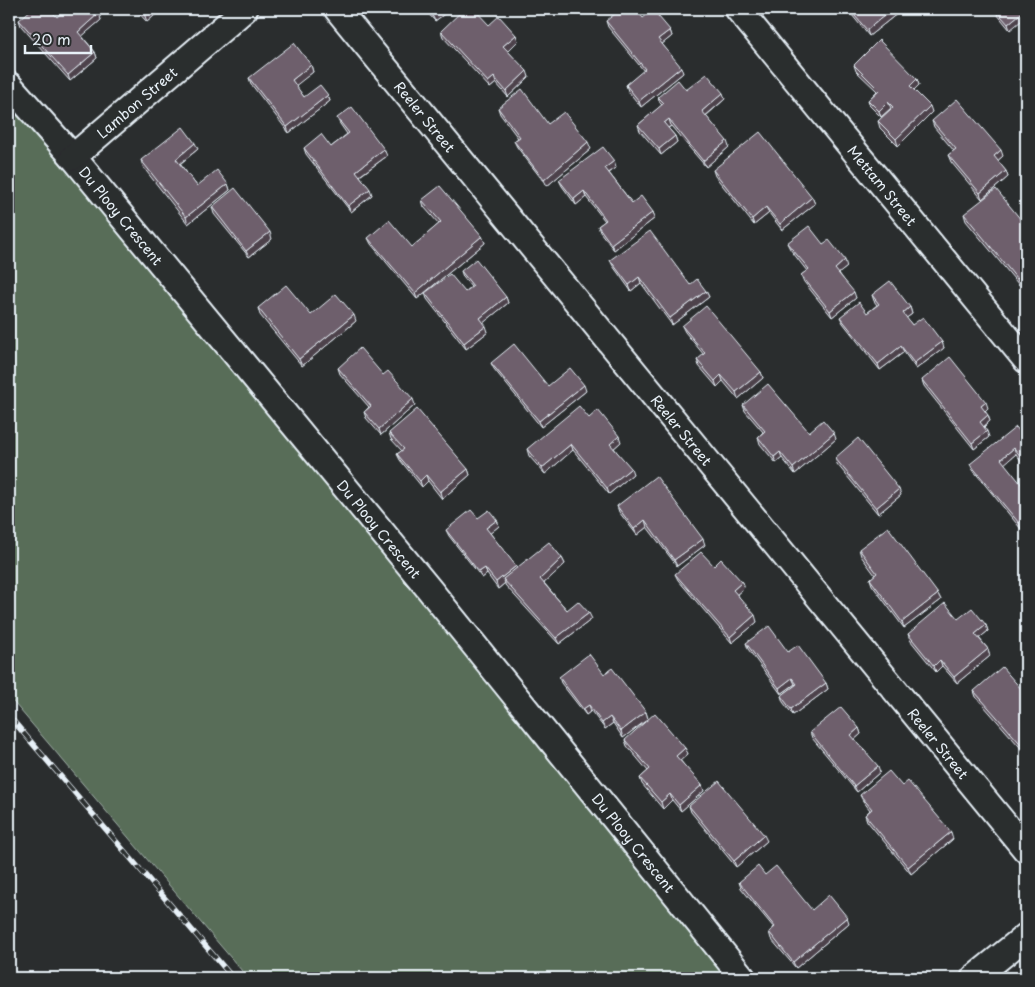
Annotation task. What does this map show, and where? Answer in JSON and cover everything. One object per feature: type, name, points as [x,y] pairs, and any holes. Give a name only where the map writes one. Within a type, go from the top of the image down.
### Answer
[{"type":"street","name":"Lambon Street","points":[[73,157],[245,9]]},
{"type":"street","name":"Reeler Street","points":[[337,9],[1026,850]]},
{"type":"street","name":"Mettam Street","points":[[738,9],[1026,360]]},
{"type":"street","name":"Du Plooy Crescent","points":[[9,85],[73,157],[429,589],[743,978]]},
{"type":"street","points":[[974,978],[1026,936]]},
{"type":"green space","points":[[9,100],[737,978],[248,978],[9,697]]},
{"type":"building","points":[[32,9],[49,9],[57,17],[66,9],[94,9],[99,13],[78,32],[95,52],[68,75],[19,20]]},
{"type":"building","points":[[138,9],[153,9],[145,16]]},
{"type":"building","points":[[427,9],[441,9],[432,15]]},
{"type":"building","points":[[464,9],[474,9],[489,25],[499,16],[516,35],[503,46],[527,71],[506,91],[494,77],[488,82],[441,31]]},
{"type":"building","points":[[621,9],[636,9],[643,18],[653,10],[670,30],[658,39],[681,67],[639,101],[626,85],[645,69],[606,21]]},
{"type":"building","points":[[849,9],[892,9],[867,30]]},
{"type":"building","points":[[995,9],[1026,9],[1008,24]]},
{"type":"building","points":[[879,40],[917,79],[910,86],[930,106],[896,139],[878,121],[893,107],[888,102],[879,111],[868,100],[879,90],[854,65]]},
{"type":"building","points":[[294,43],[311,65],[292,80],[304,97],[320,85],[328,95],[287,127],[249,78]]},
{"type":"building","points":[[707,74],[723,93],[702,111],[727,141],[703,161],[669,119],[664,123],[675,136],[659,149],[638,125],[664,103],[658,97],[678,80],[686,90]]},
{"type":"building","points":[[522,89],[548,124],[564,112],[588,142],[544,180],[514,141],[520,137],[498,108]]},
{"type":"building","points":[[957,99],[1001,150],[994,156],[1006,171],[980,193],[948,155],[956,149],[932,121]]},
{"type":"building","points":[[352,107],[384,149],[356,171],[370,189],[348,206],[304,148],[321,134],[331,147],[349,133],[337,118]]},
{"type":"building","points":[[183,127],[195,143],[176,159],[197,186],[217,170],[228,184],[186,217],[141,160]]},
{"type":"building","points":[[760,132],[812,197],[780,224],[766,207],[752,219],[713,170]]},
{"type":"building","points":[[603,147],[614,161],[605,168],[632,203],[641,196],[653,212],[611,244],[598,226],[606,220],[584,191],[574,199],[559,180]]},
{"type":"building","points":[[440,186],[482,236],[415,293],[368,238],[389,220],[412,247],[441,222],[422,200]]},
{"type":"building","points":[[235,188],[270,232],[246,251],[212,207]]},
{"type":"building","points":[[996,189],[1026,226],[1026,272],[1017,279],[964,214]]},
{"type":"building","points":[[809,226],[823,244],[829,240],[845,260],[835,269],[854,292],[830,311],[801,275],[809,269],[787,243]]},
{"type":"building","points":[[650,231],[690,285],[697,279],[706,291],[670,318],[639,277],[629,285],[610,260]]},
{"type":"building","points":[[476,259],[506,297],[480,318],[486,326],[464,343],[425,293],[450,274],[465,292],[473,286],[461,271]]},
{"type":"building","points":[[890,281],[910,307],[903,313],[912,325],[923,317],[942,342],[914,363],[901,346],[878,364],[840,317],[859,302],[867,313],[879,304],[872,295]]},
{"type":"building","points":[[286,285],[311,315],[336,294],[354,315],[299,359],[258,308]]},
{"type":"building","points":[[706,306],[761,372],[736,392],[721,375],[715,381],[697,360],[705,353],[682,326]]},
{"type":"building","points":[[514,344],[548,386],[570,368],[584,385],[539,421],[491,363]]},
{"type":"building","points":[[360,348],[383,375],[388,371],[413,399],[379,429],[364,412],[371,406],[338,368]]},
{"type":"building","points":[[950,357],[986,402],[981,406],[988,415],[980,422],[987,431],[972,443],[922,380]]},
{"type":"building","points":[[768,384],[809,432],[823,420],[834,433],[793,468],[780,452],[774,457],[758,437],[765,431],[743,405]]},
{"type":"building","points":[[579,406],[589,418],[598,410],[619,436],[610,444],[631,468],[607,488],[571,444],[542,468],[527,449]]},
{"type":"building","points":[[417,409],[468,469],[440,492],[426,475],[420,481],[397,454],[404,449],[389,433]]},
{"type":"building","points":[[1016,427],[1026,439],[1026,463],[1014,448],[1001,459],[1026,490],[1026,516],[1019,523],[970,464]]},
{"type":"building","points":[[858,438],[899,489],[876,508],[835,458]]},
{"type":"building","points":[[656,476],[703,539],[674,560],[645,520],[634,529],[617,506]]},
{"type":"building","points":[[471,510],[478,518],[489,510],[497,520],[486,528],[516,566],[496,582],[485,568],[479,572],[446,530]]},
{"type":"building","points":[[888,527],[938,594],[902,622],[870,579],[877,573],[859,549]]},
{"type":"building","points":[[549,542],[562,558],[540,579],[567,610],[578,601],[589,613],[556,638],[503,579]]},
{"type":"building","points":[[701,552],[714,566],[721,559],[742,582],[733,590],[755,615],[730,637],[675,574]]},
{"type":"building","points":[[945,603],[958,619],[972,608],[986,625],[975,634],[988,649],[954,677],[940,660],[934,666],[908,634]]},
{"type":"building","points":[[769,626],[788,652],[798,645],[826,683],[791,709],[781,696],[797,684],[792,678],[779,688],[746,643]]},
{"type":"building","points":[[589,654],[604,674],[612,668],[646,712],[621,731],[610,717],[602,723],[589,705],[583,709],[559,677]]},
{"type":"building","points":[[1002,667],[1022,690],[1026,686],[1026,750],[974,691]]},
{"type":"building","points":[[841,707],[859,728],[851,735],[878,766],[854,786],[810,732]]},
{"type":"building","points":[[655,713],[685,748],[676,756],[702,785],[679,805],[670,794],[661,802],[640,778],[650,769],[625,740]]},
{"type":"building","points":[[889,771],[902,786],[908,781],[951,832],[908,867],[865,815],[872,809],[860,795]]},
{"type":"building","points":[[719,781],[764,835],[734,861],[689,806]]},
{"type":"building","points":[[758,866],[765,875],[776,866],[812,910],[829,895],[847,917],[793,962],[769,932],[775,927],[739,882]]},
{"type":"railway","points":[[9,716],[233,978]]}]
